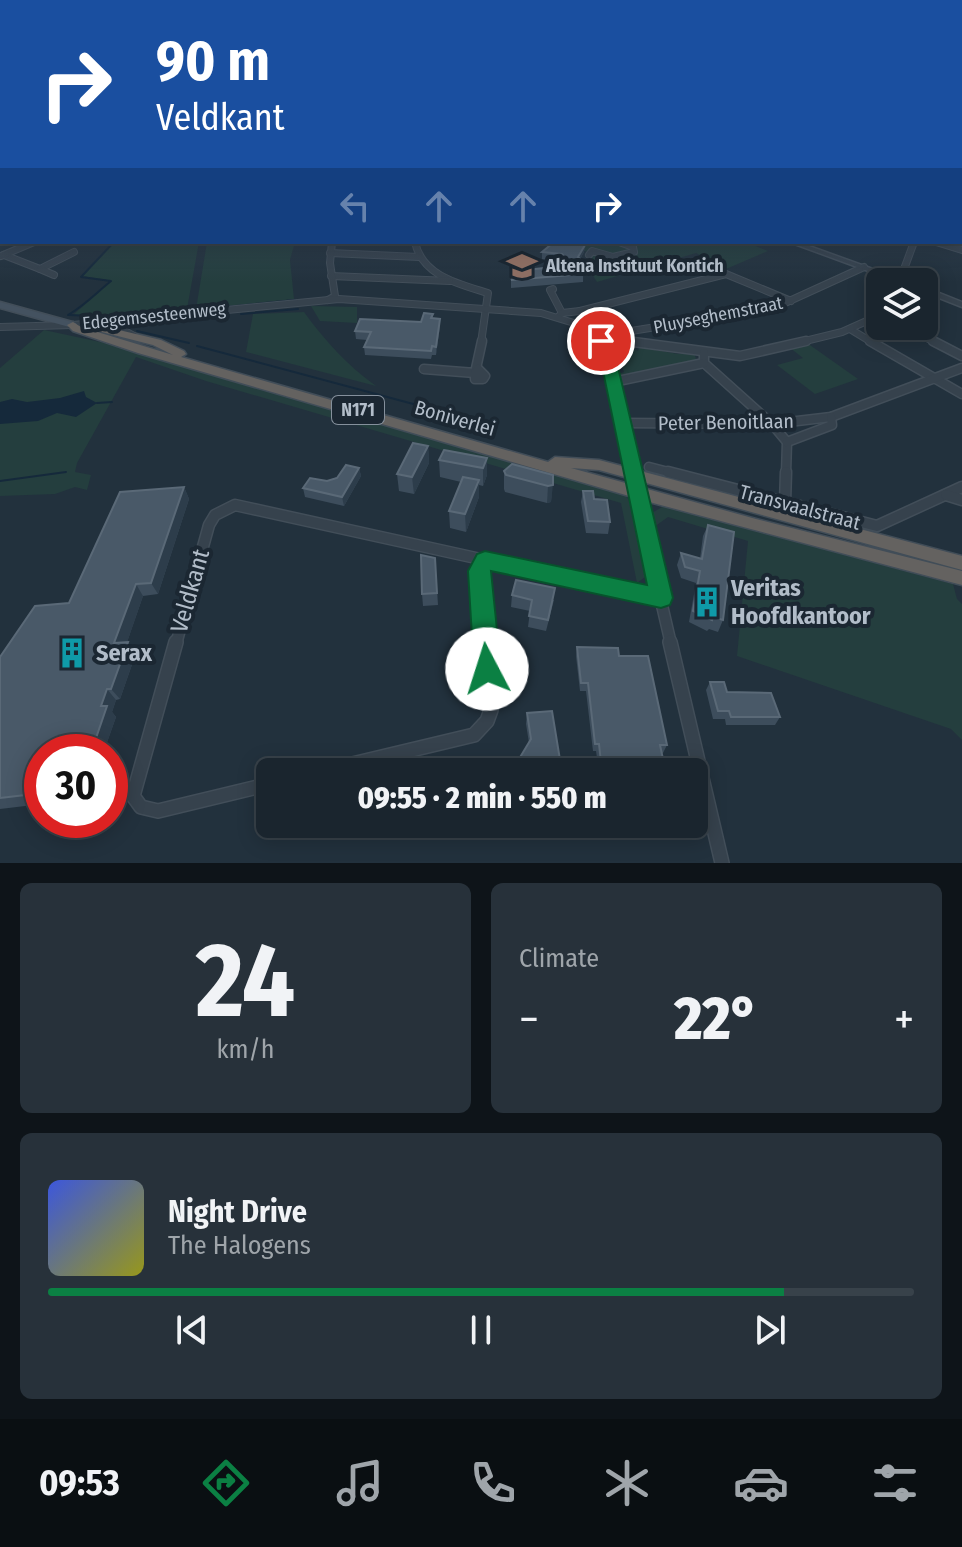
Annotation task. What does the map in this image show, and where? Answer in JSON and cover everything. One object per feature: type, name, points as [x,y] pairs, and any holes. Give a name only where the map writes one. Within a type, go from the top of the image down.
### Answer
[{"type":"highway","name":"Boniverlei","points":[[75,327],[157,342],[193,363]]},
{"type":"highway","name":"Boniverlei","points":[[75,327],[523,458],[634,483]]},
{"type":"highway","name":"N171","points":[[634,483],[962,563]]},
{"type":"highway","name":"N171","points":[[634,483],[859,554],[962,578]]},
{"type":"main road","name":"Boniverlei","points":[[0,305],[75,327]]},
{"type":"street","points":[[2,256],[29,244]]},
{"type":"street","points":[[328,301],[335,296],[331,276],[332,244]]},
{"type":"street","points":[[416,244],[419,257],[434,270],[455,282],[488,293],[475,373],[424,369]]},
{"type":"street","points":[[589,255],[592,251],[619,257],[634,252],[633,247],[625,244]]},
{"type":"street","points":[[798,244],[864,267]]},
{"type":"street","points":[[907,268],[913,244]]},
{"type":"street","points":[[942,244],[962,250]]},
{"type":"street","points":[[40,269],[74,252]]},
{"type":"street","points":[[330,253],[419,257]]},
{"type":"street","points":[[2,256],[54,275]]},
{"type":"street","name":"Pluyseghemstraat","points":[[615,339],[625,332],[769,309],[864,267]]},
{"type":"street","points":[[430,280],[434,270]]},
{"type":"street","name":"Edegemsesteenweg","points":[[328,301],[339,299],[560,315],[726,274],[791,301]]},
{"type":"street","points":[[331,276],[455,282]]},
{"type":"street","points":[[334,286],[341,295],[339,299]]},
{"type":"street","points":[[471,308],[476,289]]},
{"type":"street","points":[[553,289],[550,290],[560,315]]},
{"type":"street","points":[[938,296],[962,305]]},
{"type":"street","name":"Edegemsesteenweg","points":[[75,327],[306,302],[450,306]]},
{"type":"street","name":"Edegemsesteenweg","points":[[75,327],[306,302]]},
{"type":"street","points":[[580,311],[615,339]]},
{"type":"street","name":"Edegemsesteenweg","points":[[560,315],[601,341]]},
{"type":"street","points":[[38,327],[46,322],[45,317]]},
{"type":"street","points":[[129,321],[121,329],[134,336]]},
{"type":"street","points":[[601,341],[615,339],[704,353],[745,355],[850,329],[866,322]]},
{"type":"street","points":[[0,327],[75,327]]},
{"type":"street","points":[[850,329],[962,394]]},
{"type":"street","points":[[932,340],[962,356]]},
{"type":"street","points":[[601,341],[605,346],[722,863]]},
{"type":"street","points":[[704,353],[704,363],[772,424],[787,442],[785,503]]},
{"type":"street","points":[[613,382],[704,363]]},
{"type":"street","name":"Peter Benoitlaan","points":[[621,423],[772,424],[831,417],[962,368]]},
{"type":"street","name":"Peter Benoitlaan","points":[[787,442],[832,425],[831,417]]},
{"type":"street","name":"Transvaalstraat","points":[[649,467],[877,526],[962,487]]},
{"type":"street","points":[[946,495],[962,500]]},
{"type":"street","name":"Veldkant","points":[[256,787],[158,811],[141,807],[133,796],[209,525],[215,515],[224,509],[243,505],[661,598]]},
{"type":"street","points":[[378,758],[474,735],[482,728],[491,710],[479,571],[485,560]]},
{"type":"green space","points":[[113,244],[199,244],[187,309],[93,318],[73,315],[112,281],[83,276]]},
{"type":"green space","points":[[207,244],[294,244],[290,260],[294,299],[196,309]]},
{"type":"green space","points":[[567,244],[755,244],[768,251],[726,269],[696,253],[597,282],[585,263],[589,256],[585,255],[587,252]]},
{"type":"green space","points":[[311,306],[357,307],[357,323],[320,321]]},
{"type":"green space","points":[[304,312],[337,352],[376,386],[246,352],[253,314]]},
{"type":"green space","points":[[44,330],[114,345],[624,493],[632,505],[649,574],[637,583],[621,503],[206,381],[136,357],[77,463],[75,472],[91,475],[87,490],[75,487],[55,494],[0,496],[0,368]]},
{"type":"green space","points":[[807,343],[858,379],[815,394],[777,365],[803,358],[789,347]]},
{"type":"green space","points":[[627,344],[638,351],[639,347],[678,354],[694,353],[697,362],[618,379],[617,375],[624,372],[617,354],[612,353],[610,345]]},
{"type":"green space","points":[[664,506],[953,584],[957,599],[962,604],[962,740],[951,729],[737,656],[748,541],[668,517],[654,527],[650,514]]},
{"type":"water","points":[[84,391],[86,397],[97,403],[76,417],[57,413],[38,421],[0,424],[0,402],[60,398]]},
{"type":"building","points":[[552,244],[585,245],[578,257],[588,268],[579,269],[583,274],[511,280],[535,269],[572,265],[562,254],[542,252]]},
{"type":"building","points":[[424,313],[440,319],[436,347],[432,346],[431,351],[364,347],[371,332],[355,331],[360,319],[421,322]]},
{"type":"building","points":[[413,443],[428,446],[412,477],[397,474]]},
{"type":"building","points":[[444,450],[487,458],[483,468],[439,460]]},
{"type":"building","points":[[512,464],[553,475],[553,485],[506,475],[504,471]]},
{"type":"building","points":[[346,465],[359,468],[342,497],[303,488],[310,478],[327,481],[337,478]]},
{"type":"building","points":[[463,477],[479,480],[465,514],[449,511]]},
{"type":"building","name":"Serax","points":[[184,487],[151,583],[136,584],[114,643],[128,642],[111,689],[107,689],[101,706],[107,706],[97,734],[24,734],[24,795],[0,798],[0,657],[35,606],[69,603],[120,492]]},
{"type":"building","points":[[583,491],[593,491],[594,499],[607,500],[610,522],[588,521]]},
{"type":"building","name":"Veritas Hoofdkantoor","points":[[708,525],[734,532],[723,620],[713,617],[712,620],[693,611],[700,571],[685,567],[681,553],[702,559]]},
{"type":"building","points":[[421,555],[435,558],[437,593],[422,594]]},
{"type":"building","points":[[516,580],[555,588],[548,620],[529,616],[532,600],[512,595]]},
{"type":"building","points":[[577,647],[618,648],[619,656],[648,656],[667,745],[660,745],[663,758],[600,758],[599,744],[595,744],[588,683],[581,683]]},
{"type":"building","points":[[710,682],[724,682],[727,692],[771,693],[780,717],[731,717],[729,711],[718,711]]},
{"type":"building","points":[[552,711],[560,758],[520,758],[531,739],[527,713]]},
{"type":"waterway","points":[[68,315],[111,281],[81,277],[112,244]]},
{"type":"waterway","points":[[197,310],[295,300]]},
{"type":"waterway","points":[[241,314],[298,309]]},
{"type":"waterway","points":[[69,315],[120,317],[189,310]]},
{"type":"waterway","points":[[137,331],[189,343]]},
{"type":"waterway","points":[[197,346],[417,405]]},
{"type":"waterway","points":[[97,403],[112,402]]},
{"type":"waterway","points":[[0,481],[66,472]]},
{"type":"place","name":"Altena Instituut Kontich","points":[[522,266]]},
{"type":"place","name":"Veritas Hoofdkantoor","points":[[707,602]]},
{"type":"place","name":"Serax","points":[[72,653]]},
{"type":"route","points":[[487,669],[479,571],[485,560],[661,598],[605,346],[601,341]]}]
